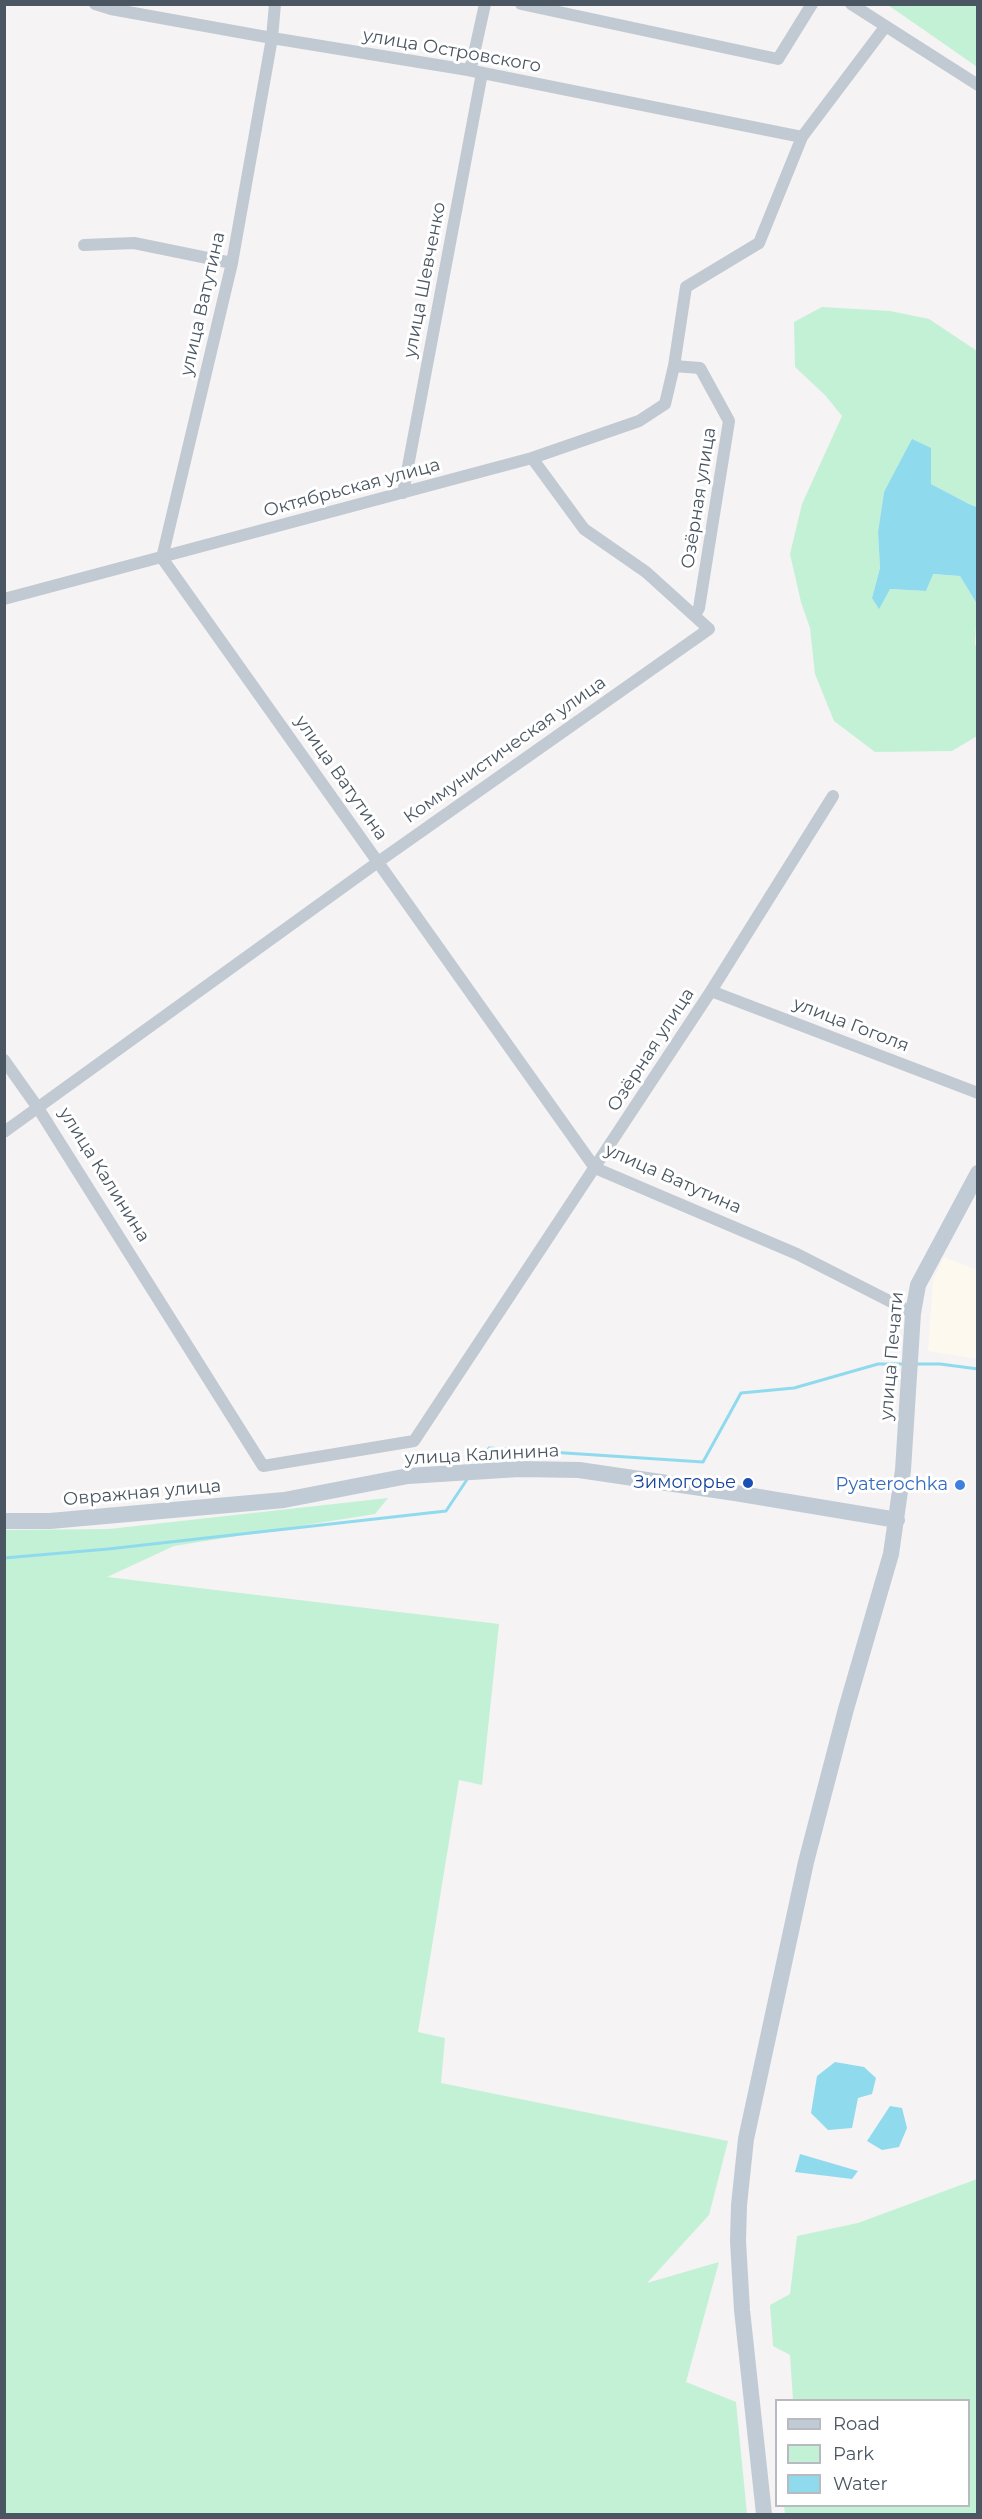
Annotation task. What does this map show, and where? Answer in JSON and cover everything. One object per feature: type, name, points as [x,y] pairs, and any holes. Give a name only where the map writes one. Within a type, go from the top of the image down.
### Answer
[{"type":"street","name":"улица Островского","points":[[95,4],[111,9],[272,38],[468,70],[802,137]]},
{"type":"street","name":"улица Ватутина","points":[[275,4],[272,38],[232,263],[162,558],[595,1168],[797,1254],[913,1313]]},
{"type":"street","points":[[468,70],[472,63],[485,4]]},
{"type":"street","points":[[521,4],[778,59],[812,4]]},
{"type":"street","points":[[851,4],[978,86]]},
{"type":"street","points":[[674,366],[686,287],[759,243],[802,137],[885,27]]},
{"type":"street","name":"улица Шевченко","points":[[403,493],[482,73]]},
{"type":"street","points":[[84,245],[134,243],[232,263]]},
{"type":"street","name":"Октябрьская улица","points":[[4,599],[532,458],[639,421],[665,404],[674,366]]},
{"type":"street","name":"Озёрная улица","points":[[674,366],[700,368],[729,421],[699,608],[695,615]]},
{"type":"street","points":[[532,458],[584,529],[646,572],[695,615]]},
{"type":"street","name":"Коммунистическая улица","points":[[4,1132],[378,862],[709,629],[695,615]]},
{"type":"street","name":"Озёрная улица","points":[[414,1441],[711,991],[833,796]]},
{"type":"street","name":"улица Гоголя","points":[[711,991],[978,1093]]},
{"type":"street","name":"улица Калинина","points":[[4,1060],[38,1108],[263,1466],[414,1441]]},
{"type":"street","name":"улица Печати","points":[[764,2514],[743,2322],[738,2241],[739,2205],[746,2139],[806,1862],[846,1709],[883,1587],[897,1520],[913,1313],[918,1285],[978,1173]]},
{"type":"street","name":"улица Калинина","points":[[284,1500],[408,1476],[519,1469],[579,1470],[897,1520]]},
{"type":"street","name":"Овражная улица","points":[[4,1521],[50,1521],[284,1500]]},
{"type":"shaded area","points":[[944,1257],[977,1270],[977,1359],[928,1351],[933,1280]]},
{"type":"green space","points":[[888,5],[977,5],[977,67],[973,64]]},
{"type":"green space","points":[[822,307],[890,311],[929,319],[977,351],[977,507],[931,484],[931,448],[898,470],[884,492],[878,532],[880,568],[872,598],[890,589],[926,591],[932,574],[960,576],[977,604],[975,645],[978,645],[977,736],[952,751],[875,752],[834,721],[815,674],[810,628],[801,602],[790,554],[802,504],[842,416],[825,395],[795,367],[794,322]]},
{"type":"green space","points":[[388,1498],[375,1514],[174,1546],[107,1577],[499,1624],[482,1785],[459,1780],[418,2032],[445,2038],[441,2083],[728,2141],[709,2215],[647,2283],[719,2262],[686,2382],[736,2402],[747,2514],[5,2514],[5,1530],[109,1529]]},
{"type":"green space","points":[[977,2179],[977,2514],[785,2514],[784,2507],[970,2507],[970,2399],[793,2399],[790,2355],[773,2346],[770,2305],[790,2294],[797,2236],[858,2223]]},
{"type":"water","points":[[912,439],[931,448],[931,484],[977,507],[977,604],[960,576],[933,574],[926,591],[890,589],[879,609],[872,598],[880,568],[878,532],[884,492]]},
{"type":"water","points":[[835,2062],[864,2067],[876,2078],[872,2094],[858,2098],[852,2128],[828,2130],[811,2113],[817,2076]]},
{"type":"water","points":[[890,2106],[902,2108],[907,2128],[899,2147],[882,2150],[867,2141]]},
{"type":"water","points":[[800,2154],[858,2171],[852,2179],[795,2172]]},
{"type":"waterway","points":[[477,1465],[489,1448],[703,1462],[741,1393],[794,1388],[878,1364],[905,1364]]},
{"type":"waterway","points":[[914,1364],[940,1364],[978,1369]]},
{"type":"waterway","points":[[4,1558],[108,1549],[446,1511],[468,1478]]},
{"type":"place","name":"Зимогорье","points":[[748,1483]]},
{"type":"place","name":"Pyaterochka","points":[[960,1485]]}]
